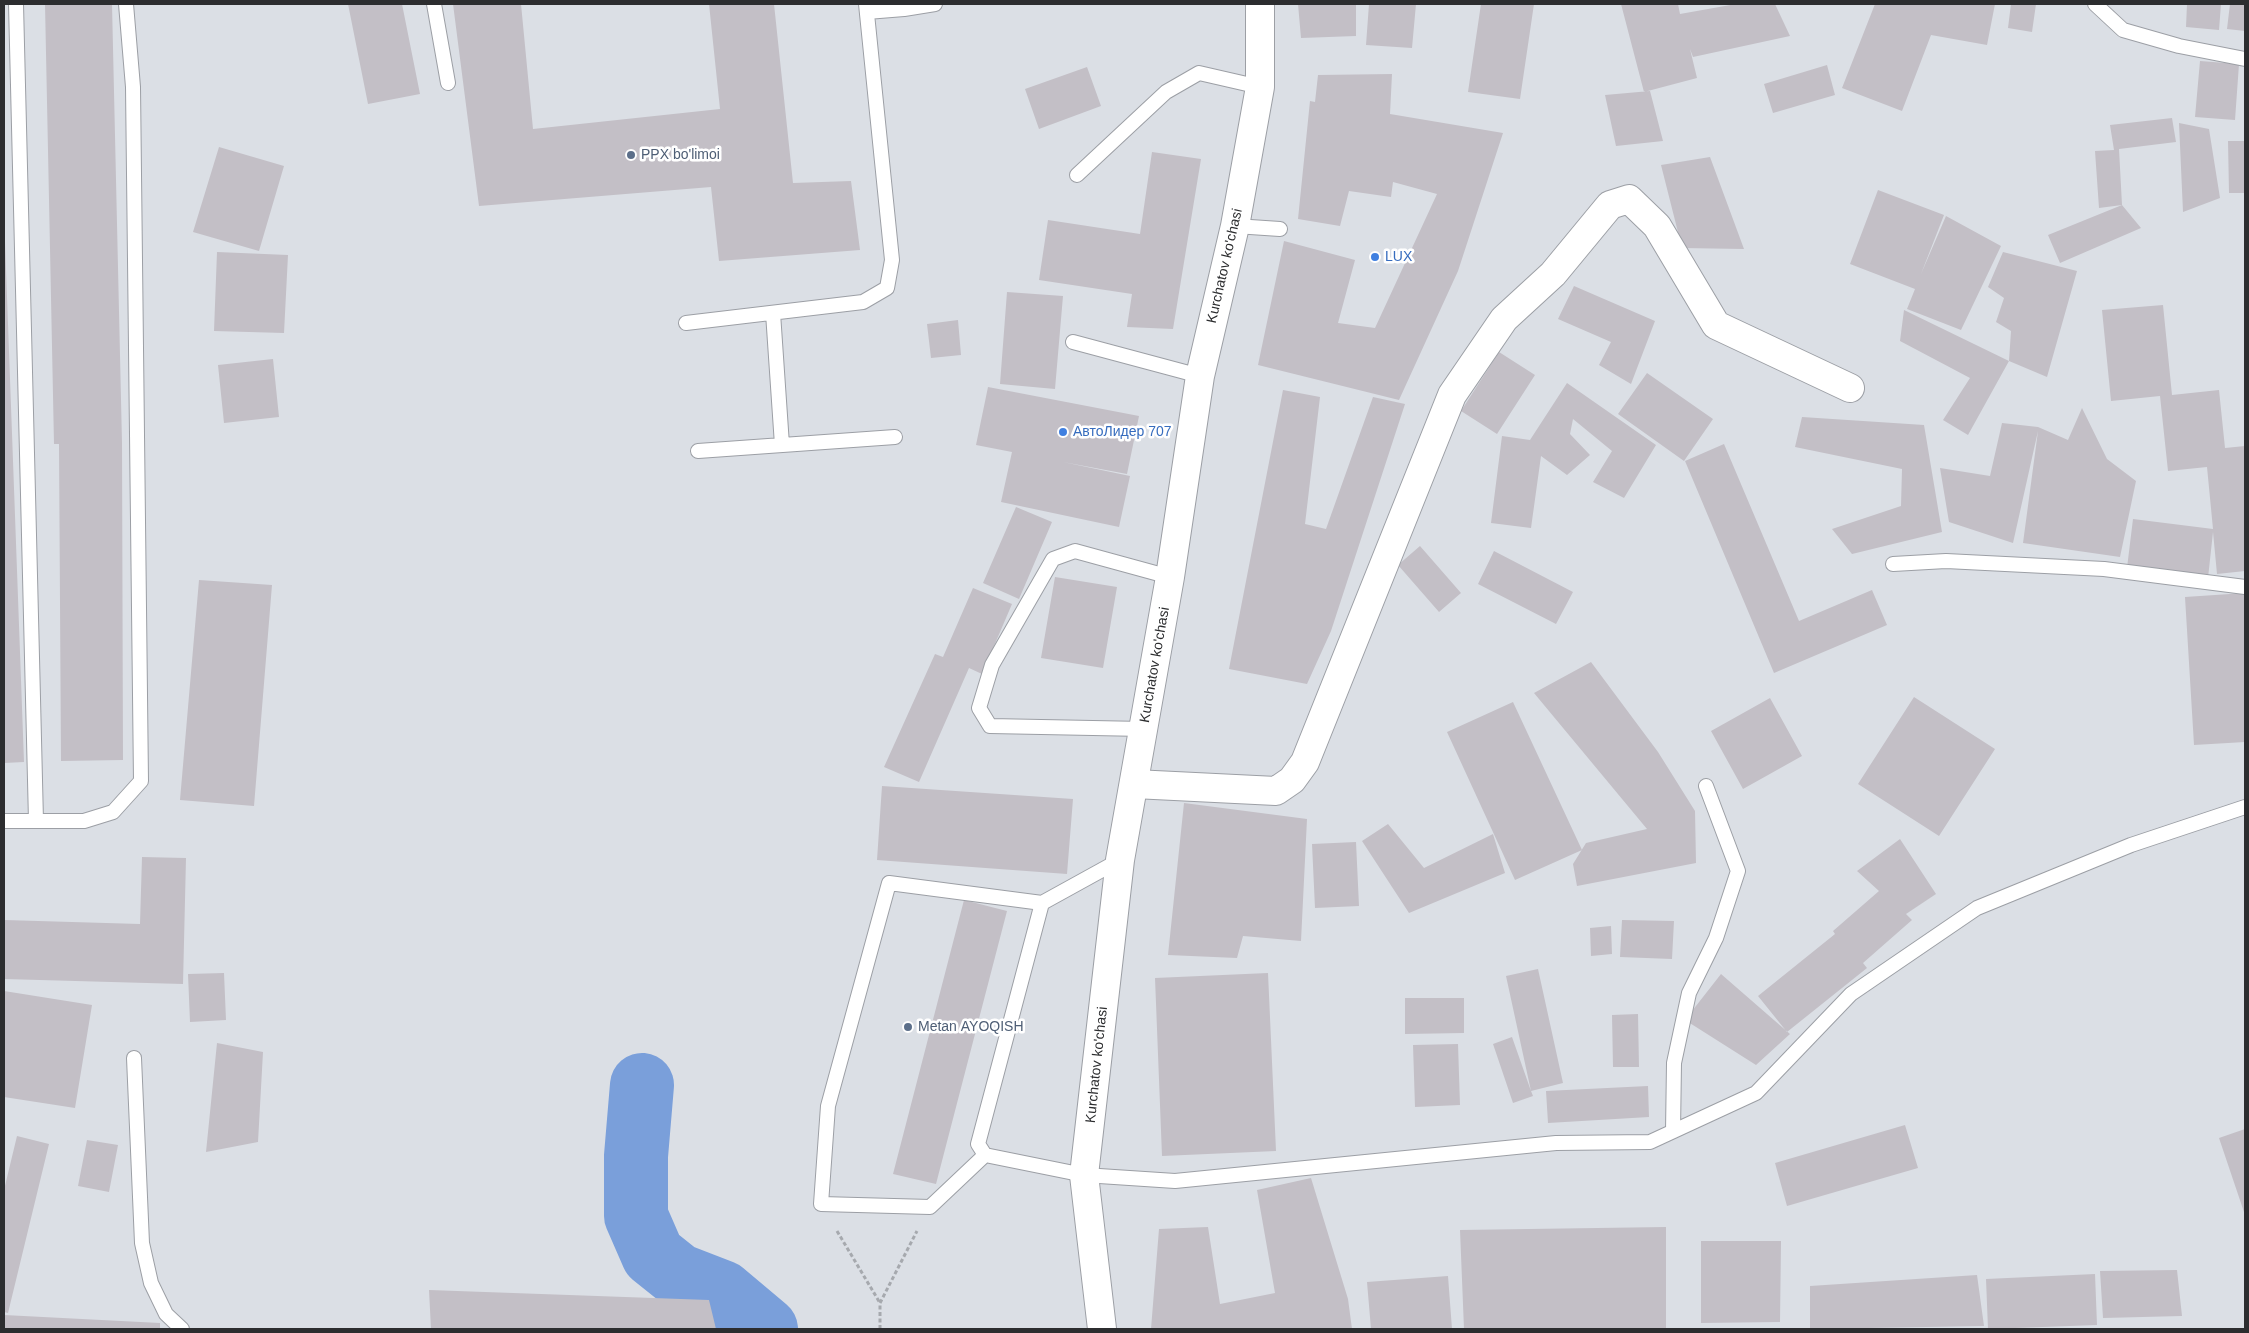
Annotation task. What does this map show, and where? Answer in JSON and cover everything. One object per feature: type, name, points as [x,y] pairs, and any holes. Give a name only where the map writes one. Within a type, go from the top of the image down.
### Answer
[{"type":"main road","name":"Kurchatov ko'chasi","points":[[1102,1329],[1084,1175],[1120,860],[1170,577],[1200,376],[1234,226],[1260,87],[1260,4]]},
{"type":"main road","points":[[1134,784],[1276,791],[1292,780],[1305,762],[1452,395],[1504,319],[1553,274],[1610,205],[1629,199],[1657,226],[1716,325],[1850,388]]},
{"type":"lane","points":[[16,4],[36,821]]},
{"type":"lane","points":[[4,820],[84,821],[113,812],[141,781],[133,87],[126,4]]},
{"type":"lane","points":[[434,4],[448,83]]},
{"type":"lane","points":[[686,323],[863,302],[888,288],[892,260],[867,8],[904,9],[935,4]]},
{"type":"lane","points":[[2095,4],[2123,30],[2179,46],[2245,59]]},
{"type":"lane","points":[[1077,175],[1166,92],[1199,72],[1260,87]]},
{"type":"lane","points":[[1234,226],[1280,229]]},
{"type":"lane","points":[[773,313],[782,445]]},
{"type":"lane","points":[[1073,342],[1200,376]]},
{"type":"lane","points":[[698,451],[895,436]]},
{"type":"lane","points":[[1144,728],[990,726],[979,708],[992,665],[1054,559],[1075,551],[1170,577]]},
{"type":"lane","points":[[1894,564],[1946,560],[2104,569],[2245,587]]},
{"type":"lane","points":[[1673,1131],[1674,1063],[1689,993],[1716,938],[1738,871],[1706,786]]},
{"type":"lane","points":[[1042,904],[978,1144],[985,1155],[1084,1175],[1175,1181],[1556,1143],[1650,1142],[1756,1093],[1851,994],[1977,908],[2131,845],[2245,807]]},
{"type":"lane","points":[[985,1155],[930,1207],[821,1204],[828,1106],[889,883],[1042,904],[1120,860]]},
{"type":"lane","points":[[134,1058],[142,1242],[151,1284],[166,1314],[182,1329]]},
{"type":"path","points":[[821,1204],[880,1303]]},
{"type":"path","points":[[880,1329],[880,1303],[930,1207]]},
{"type":"building","points":[[45,4],[112,4],[122,443],[123,760],[61,761],[59,444],[54,444]]},
{"type":"building","points":[[348,4],[402,4],[420,94],[368,104]]},
{"type":"building","name":"PPX bo'limoi","points":[[453,4],[521,4],[533,129],[720,109],[709,4],[774,4],[793,183],[851,181],[860,250],[719,261],[711,187],[479,206]]},
{"type":"building","points":[[1298,4],[1356,4],[1356,36],[1301,38]]},
{"type":"building","points":[[1369,4],[1416,4],[1412,48],[1366,45]]},
{"type":"building","points":[[1481,4],[1534,4],[1520,99],[1468,92]]},
{"type":"building","points":[[1621,4],[1678,4],[1680,14],[1736,4],[1775,4],[1790,36],[1693,57],[1690,49],[1697,78],[1644,92]]},
{"type":"building","points":[[1875,4],[1995,4],[1987,45],[1931,35],[1902,111],[1842,88]]},
{"type":"building","points":[[2011,4],[2036,4],[2032,32],[2008,28]]},
{"type":"building","points":[[2187,4],[2221,4],[2219,30],[2186,27]]},
{"type":"building","points":[[2230,4],[2245,4],[2245,31],[2227,29]]},
{"type":"building","points":[[2200,61],[2239,64],[2235,120],[2195,117]]},
{"type":"building","points":[[1827,65],[1835,95],[1773,113],[1764,84]]},
{"type":"building","points":[[1087,67],[1101,106],[1039,129],[1025,89]]},
{"type":"building","points":[[1392,74],[1390,114],[1503,133],[1458,271],[1399,400],[1258,365],[1284,241],[1355,260],[1338,323],[1375,328],[1437,194],[1393,182],[1391,197],[1349,191],[1340,226],[1298,219],[1310,101],[1315,102],[1318,75]]},
{"type":"building","points":[[1650,91],[1663,141],[1616,146],[1605,95]]},
{"type":"building","points":[[2172,118],[2176,142],[2119,149],[2122,205],[2099,208],[2095,151],[2114,150],[2110,125]]},
{"type":"building","points":[[2179,123],[2209,129],[2220,198],[2183,212]]},
{"type":"building","points":[[2228,141],[2245,141],[2245,193],[2229,193]]},
{"type":"building","points":[[219,147],[284,166],[259,251],[193,232]]},
{"type":"building","points":[[1152,152],[1201,159],[1173,329],[1127,327],[1132,294],[1039,280],[1048,220],[1140,234]]},
{"type":"building","points":[[1710,157],[1744,249],[1682,248],[1661,165]]},
{"type":"building","points":[[1878,190],[1944,215],[1921,274],[1946,216],[2001,246],[1961,330],[1907,309],[1915,289],[1850,264]]},
{"type":"building","points":[[2122,205],[2141,228],[2060,263],[2048,235]]},
{"type":"building","points":[[4,242],[24,762],[4,763]]},
{"type":"building","points":[[217,252],[288,255],[284,333],[214,331]]},
{"type":"building","points":[[2003,252],[2077,271],[2047,377],[2009,361],[2011,331],[1996,322],[2004,298],[1988,287]]},
{"type":"building","points":[[1574,286],[1655,321],[1631,384],[1599,365],[1611,342],[1558,319]]},
{"type":"building","points":[[1007,292],[1063,296],[1055,389],[1000,384]]},
{"type":"building","points":[[2163,305],[2172,395],[2219,390],[2225,448],[2245,446],[2245,571],[2217,574],[2213,532],[2208,578],[2127,568],[2133,519],[2213,529],[2207,467],[2168,471],[2160,396],[2111,401],[2102,310]]},
{"type":"building","points":[[1904,310],[2009,361],[1968,435],[1943,420],[1970,378],[1900,341]]},
{"type":"building","points":[[958,320],[961,355],[931,358],[927,324]]},
{"type":"building","points":[[1499,352],[1535,375],[1497,434],[1461,411]]},
{"type":"building","points":[[273,359],[279,417],[224,423],[218,365]]},
{"type":"building","points":[[1647,373],[1713,419],[1684,461],[1618,414]]},
{"type":"building","points":[[1567,383],[1656,445],[1624,498],[1593,482],[1612,451],[1573,419],[1570,434],[1590,455],[1567,475],[1541,456],[1531,528],[1491,523],[1502,436],[1530,440]]},
{"type":"building","points":[[988,387],[1139,416],[1127,474],[1063,462],[1130,476],[1119,527],[1001,502],[1012,452],[976,445]]},
{"type":"building","points":[[1283,390],[1320,397],[1305,524],[1326,529],[1373,397],[1405,404],[1331,631],[1307,684],[1229,669]]},
{"type":"building","points":[[2082,408],[2107,459],[2136,481],[2120,557],[2023,543],[2038,431],[2013,543],[1949,522],[1940,468],[1990,476],[2002,423],[2038,427],[2068,440]]},
{"type":"building","points":[[1802,417],[1924,425],[1942,532],[1852,554],[1832,529],[1901,506],[1902,469],[1795,447]]},
{"type":"building","points":[[1724,444],[1799,621],[1872,590],[1887,625],[1774,673],[1685,461]]},
{"type":"building","points":[[1016,507],[1052,522],[1019,599],[983,583]]},
{"type":"building","points":[[1420,546],[1461,593],[1439,612],[1398,565]]},
{"type":"building","points":[[1494,551],[1573,592],[1556,624],[1478,584]]},
{"type":"building","points":[[1055,577],[1117,587],[1103,668],[1041,658]]},
{"type":"building","points":[[199,580],[272,585],[254,806],[180,800]]},
{"type":"building","points":[[973,588],[1012,604],[982,674],[969,668],[919,782],[884,767],[935,654],[943,657]]},
{"type":"building","points":[[2245,593],[2245,742],[2194,745],[2185,597]]},
{"type":"building","points":[[1591,662],[1658,752],[1695,811],[1696,863],[1577,886],[1573,864],[1586,843],[1647,829],[1534,693]]},
{"type":"building","points":[[1914,697],[1995,749],[1939,836],[1858,784]]},
{"type":"building","points":[[1770,698],[1802,756],[1743,789],[1711,731]]},
{"type":"building","points":[[1513,702],[1582,850],[1515,880],[1447,732]]},
{"type":"building","points":[[882,786],[1073,799],[1067,874],[877,860]]},
{"type":"building","points":[[1184,803],[1307,819],[1301,941],[1243,936],[1237,958],[1168,955]]},
{"type":"building","points":[[1388,824],[1424,868],[1493,834],[1505,873],[1409,913],[1362,841]]},
{"type":"building","points":[[1900,839],[1936,894],[1906,914],[1912,920],[1863,963],[1867,968],[1787,1032],[1758,996],[1835,934],[1833,931],[1879,891],[1857,871]]},
{"type":"building","points":[[1356,842],[1359,906],[1315,908],[1312,844]]},
{"type":"building","points":[[142,857],[186,858],[183,984],[4,979],[4,920],[140,924]]},
{"type":"building","points":[[964,900],[1007,911],[936,1184],[893,1174]]},
{"type":"building","points":[[1622,920],[1674,921],[1672,959],[1620,957]]},
{"type":"building","points":[[1611,926],[1612,954],[1591,956],[1590,928]]},
{"type":"building","points":[[1538,969],[1563,1083],[1531,1091],[1506,976]]},
{"type":"building","points":[[224,973],[226,1020],[190,1022],[188,974]]},
{"type":"building","points":[[1268,973],[1276,1151],[1162,1156],[1155,978]]},
{"type":"building","points":[[1721,974],[1790,1034],[1756,1065],[1685,1020]]},
{"type":"building","points":[[4,991],[92,1005],[75,1108],[4,1097]]},
{"type":"building","points":[[1405,998],[1464,998],[1464,1033],[1405,1034]]},
{"type":"building","points":[[1638,1014],[1639,1067],[1613,1067],[1612,1015]]},
{"type":"building","points":[[1512,1037],[1533,1096],[1513,1103],[1493,1044]]},
{"type":"building","points":[[217,1043],[263,1052],[258,1142],[206,1152]]},
{"type":"building","points":[[1458,1044],[1460,1105],[1415,1107],[1413,1045]]},
{"type":"building","points":[[1648,1086],[1649,1117],[1548,1123],[1546,1091]]},
{"type":"building","points":[[1905,1125],[1918,1168],[1787,1206],[1775,1163]]},
{"type":"building","points":[[2245,1129],[2245,1215],[2219,1138]]},
{"type":"building","points":[[17,1136],[49,1144],[8,1313],[4,1312],[4,1190]]},
{"type":"building","points":[[87,1140],[118,1145],[109,1192],[78,1186]]},
{"type":"building","points":[[1311,1178],[1348,1299],[1352,1329],[1151,1329],[1159,1229],[1208,1227],[1220,1304],[1275,1293],[1257,1190]]},
{"type":"building","points":[[1666,1227],[1666,1329],[1464,1329],[1460,1230]]},
{"type":"building","points":[[1701,1241],[1781,1241],[1780,1322],[1701,1323]]},
{"type":"building","points":[[2177,1270],[2182,1316],[2103,1318],[2100,1271]]},
{"type":"building","points":[[2095,1274],[2097,1325],[1988,1329],[1986,1279]]},
{"type":"building","points":[[1977,1275],[1984,1326],[1810,1329],[1810,1286]]},
{"type":"building","points":[[1448,1276],[1452,1329],[1371,1329],[1367,1282]]},
{"type":"building","points":[[429,1290],[709,1300],[716,1329],[431,1329]]},
{"type":"building","points":[[4,1315],[160,1323],[160,1329],[4,1329]]},
{"type":"waterway","points":[[642,1085],[636,1156],[636,1216],[653,1255],[678,1275],[722,1292],[766,1329]]},
{"type":"place","name":"PPX bo'limoi","points":[[631,155]]},
{"type":"place","name":"LUX","points":[[1375,257]]},
{"type":"place","name":"АвтоЛидер 707","points":[[1063,432]]},
{"type":"place","name":"Metan AYOQISH","points":[[908,1027]]}]
